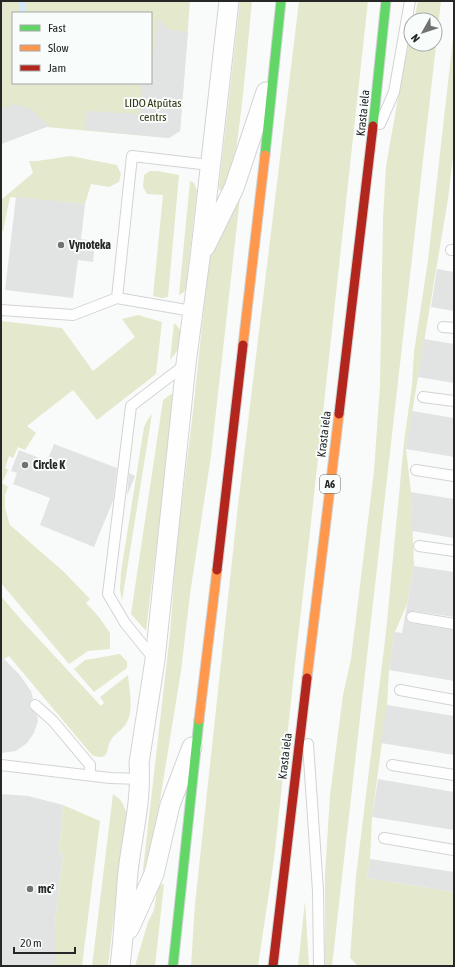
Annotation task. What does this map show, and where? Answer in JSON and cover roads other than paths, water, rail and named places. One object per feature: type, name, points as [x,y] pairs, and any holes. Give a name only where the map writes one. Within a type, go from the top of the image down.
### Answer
[{"type":"highway","points":[[173,966],[198,731],[281,1]]},
{"type":"highway","name":"Krasta iela","points":[[273,965],[371,147],[386,1]]},
{"type":"highway","points":[[179,907],[184,948]]},
{"type":"street","points":[[120,966],[124,941],[128,872],[141,780],[139,763],[155,660],[186,364],[200,258],[229,1]]},
{"type":"street","points":[[200,258],[234,188],[274,66]]},
{"type":"street","points":[[124,941],[154,874],[170,805],[198,731]]},
{"type":"lane","points":[[371,147],[394,92],[410,1]]},
{"type":"lane","points":[[116,298],[132,156],[210,166]]},
{"type":"lane","points":[[1,310],[73,315],[116,298],[192,311]]},
{"type":"lane","points":[[443,326],[454,328]]},
{"type":"lane","points":[[155,660],[125,623],[108,594],[131,406],[186,364]]},
{"type":"lane","points":[[423,397],[454,401]]},
{"type":"lane","points":[[416,470],[454,476]]},
{"type":"lane","points":[[419,546],[454,551]]},
{"type":"lane","points":[[412,617],[454,624]]},
{"type":"lane","points":[[400,690],[454,700]]},
{"type":"lane","points":[[305,694],[318,891],[319,966]]},
{"type":"lane","points":[[35,705],[53,721],[90,765],[90,776]]},
{"type":"lane","points":[[392,765],[454,775]]},
{"type":"lane","points":[[1,766],[141,780]]},
{"type":"lane","points":[[384,838],[454,850]]},
{"type":"waterway","points":[[21,1],[23,9]]},
{"type":"place","name":"Vynoteka","points":[[61,245]]},
{"type":"place","name":"Circle K","points":[[25,465]]},
{"type":"place","name":"mc²","points":[[30,889]]},
{"type":"park label","name":"LIDO Atpūtas centrs","points":[[153,110]]}]
